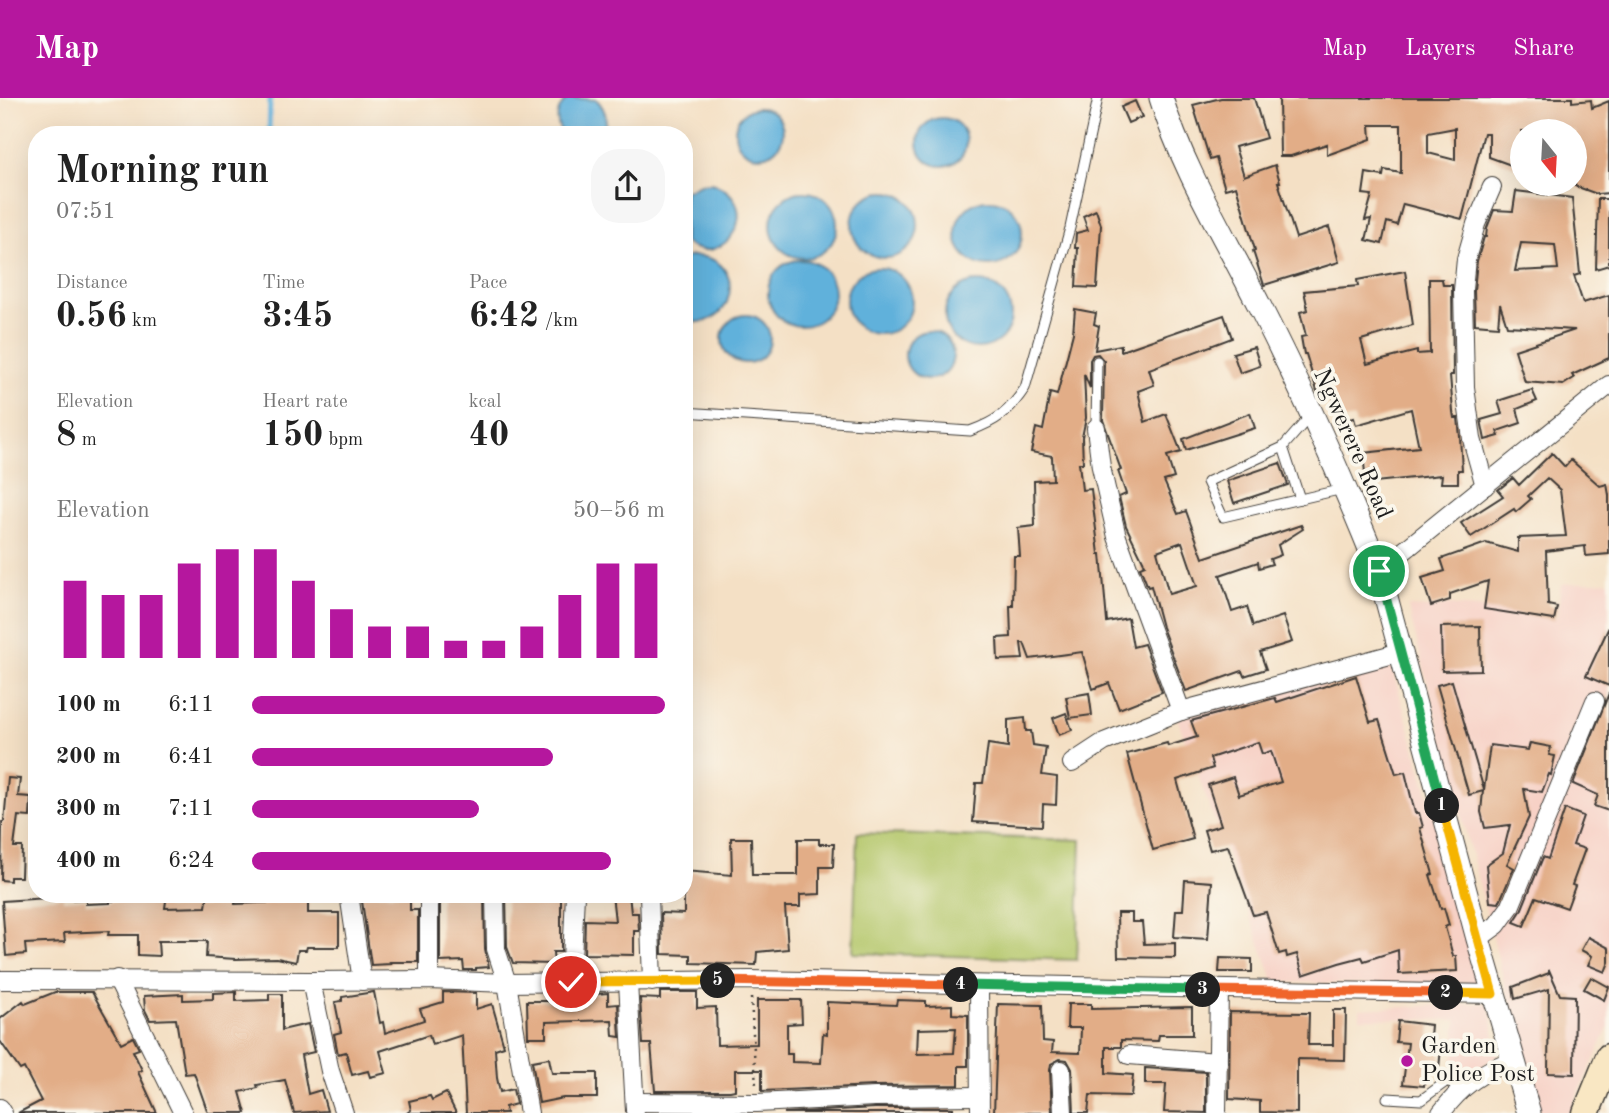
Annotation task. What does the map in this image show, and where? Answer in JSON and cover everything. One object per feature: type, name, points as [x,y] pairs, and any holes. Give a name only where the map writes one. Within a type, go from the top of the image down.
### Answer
[{"type":"main road","points":[[1586,1113],[1609,1057]]},
{"type":"street","name":"Ngwerere Road","points":[[1161,98],[1176,141],[1272,330],[1379,571],[1493,994],[1529,1113]]},
{"type":"street","points":[[1485,486],[1472,439],[1465,387],[1462,290],[1466,259],[1476,224],[1492,187]]},
{"type":"street","points":[[1379,571],[1609,385]]},
{"type":"street","points":[[1096,428],[1101,467],[1117,537],[1181,711]]},
{"type":"street","points":[[1072,763],[1104,742],[1181,711],[1401,652]]},
{"type":"street","points":[[1478,939],[1497,925],[1510,907],[1595,701]]},
{"type":"street","points":[[350,903],[362,981]]},
{"type":"street","points":[[429,903],[429,980]]},
{"type":"street","points":[[495,903],[496,949],[507,983],[529,1113]]},
{"type":"street","points":[[571,982],[575,903]]},
{"type":"street","points":[[649,903],[652,982]]},
{"type":"street","points":[[117,979],[183,1113]]},
{"type":"street","points":[[0,980],[429,980],[507,983],[750,980],[1493,994]]},
{"type":"street","points":[[311,981],[330,1071],[344,1113]]},
{"type":"street","points":[[628,982],[635,1107],[757,1108],[875,1097],[980,1104],[979,986]]},
{"type":"street","points":[[1217,1113],[1219,990]]},
{"type":"street","points":[[1129,1055],[1218,1062]]},
{"type":"street","points":[[1444,1112],[1469,1082],[1488,1070],[1513,1060]]},
{"type":"street","points":[[1061,1070],[1063,1113]]},
{"type":"street","points":[[0,1108],[3,1113]]},
{"type":"lane","points":[[693,413],[970,431],[992,423],[1013,407],[1025,388],[1070,228],[1098,98]]},
{"type":"lane","points":[[1096,428],[1097,361]]},
{"type":"lane","points":[[1311,415],[1283,447],[1207,482],[1223,517],[1344,489]]},
{"type":"lane","points":[[1283,447],[1300,499]]},
{"type":"lane","points":[[1387,1098],[1421,1100],[1447,1081],[1462,1090]]},
{"type":"path","points":[[750,980],[757,1108]]},
{"type":"shaded area","points":[[1609,581],[1609,1027],[1569,1113],[1540,1113],[1408,607],[1449,605],[1557,617],[1561,584]]},
{"type":"shaded area","points":[[1390,661],[1483,986],[1274,982],[1177,718]]},
{"type":"shaded area","points":[[1489,1003],[1498,1056],[1463,1078],[1452,1071],[1457,1020],[1360,1018],[1360,1009]]},
{"type":"green space","points":[[857,833],[1081,840],[1077,960],[853,953]]},
{"type":"water","points":[[569,98],[597,100],[606,117],[605,126],[558,126],[561,106]]},
{"type":"water","points":[[759,108],[768,109],[776,115],[782,123],[782,141],[776,149],[768,155],[759,156],[750,155],[742,149],[736,141],[735,132],[736,123],[742,115],[750,109]]},
{"type":"water","points":[[942,118],[951,119],[959,125],[965,133],[965,151],[959,159],[951,165],[942,166],[933,165],[925,159],[919,151],[918,142],[919,133],[925,125],[933,119]]},
{"type":"water","points":[[711,183],[728,192],[737,205],[738,218],[734,232],[725,242],[713,249],[693,246],[693,188]]},
{"type":"water","points":[[804,192],[817,194],[827,202],[835,212],[835,238],[827,248],[817,256],[804,258],[791,256],[781,248],[773,238],[771,225],[773,212],[781,202],[791,194]]},
{"type":"water","points":[[885,192],[898,194],[908,202],[916,212],[916,238],[908,248],[898,256],[885,258],[872,256],[862,248],[854,238],[852,225],[854,212],[862,202],[872,194]]},
{"type":"water","points":[[989,200],[1002,202],[1012,210],[1020,220],[1020,246],[1012,256],[1002,264],[989,266],[976,264],[966,256],[958,246],[956,233],[958,220],[966,210],[976,202]]},
{"type":"water","points":[[693,256],[711,259],[723,268],[729,281],[729,294],[724,307],[714,317],[701,322],[693,321]]},
{"type":"water","points":[[801,260],[814,262],[824,270],[832,280],[832,306],[824,316],[814,324],[801,326],[788,324],[778,316],[770,306],[768,293],[770,280],[778,270],[788,262]]},
{"type":"water","points":[[879,268],[892,270],[907,283],[912,301],[910,314],[897,329],[879,334],[866,332],[851,319],[846,301],[848,288],[861,273]]},
{"type":"water","points":[[978,282],[991,284],[1001,292],[1009,302],[1009,328],[1001,338],[991,346],[978,348],[965,346],[955,338],[947,328],[945,315],[947,302],[955,292],[965,284]]},
{"type":"water","points":[[746,315],[755,316],[763,322],[769,330],[769,348],[763,356],[755,362],[746,363],[737,362],[729,356],[723,348],[722,339],[723,330],[729,322],[737,316]]},
{"type":"water","points":[[929,331],[938,332],[946,338],[952,346],[952,364],[946,372],[938,378],[929,379],[920,378],[912,372],[906,364],[905,355],[906,346],[912,338],[920,332]]},
{"type":"building","points":[[1221,98],[1254,98],[1266,138],[1235,147],[1244,176],[1275,165],[1296,238],[1329,227],[1339,262],[1264,285],[1236,186],[1225,189],[1216,158],[1210,160],[1193,105]]},
{"type":"building","points":[[1279,98],[1572,98],[1572,102],[1591,100],[1592,108],[1609,101],[1609,193],[1597,194],[1587,190],[1587,119],[1510,119],[1510,165],[1489,157],[1489,133],[1484,133],[1462,219],[1403,204],[1397,225],[1387,222],[1382,244],[1366,240],[1371,219],[1365,220],[1372,195],[1363,194],[1366,173],[1383,176],[1384,170],[1401,173],[1401,125],[1370,125],[1371,139],[1327,155],[1327,144],[1291,156],[1280,156]],"holes":[[[1455,128],[1455,160],[1428,153],[1428,133]]]},
{"type":"building","points":[[1135,101],[1142,117],[1128,123],[1121,107]]},
{"type":"building","points":[[1515,196],[1572,198],[1580,274],[1574,276],[1583,303],[1609,295],[1609,358],[1572,375],[1574,378],[1563,385],[1525,382],[1515,350],[1575,330],[1507,326],[1500,304],[1498,326],[1475,324],[1477,261],[1494,210],[1513,211]],"holes":[[[1521,243],[1555,245],[1558,269],[1515,271]]]},
{"type":"building","points":[[1598,199],[1609,199],[1609,265],[1596,269]]},
{"type":"building","points":[[1096,210],[1101,225],[1097,288],[1076,287],[1076,233],[1088,230],[1083,216]]},
{"type":"building","points":[[1405,271],[1413,325],[1361,340],[1367,364],[1417,351],[1417,354],[1430,353],[1429,279],[1442,279],[1443,285],[1452,285],[1453,375],[1450,375],[1453,412],[1454,418],[1458,418],[1460,437],[1462,470],[1458,470],[1458,483],[1441,483],[1442,475],[1366,483],[1363,453],[1419,447],[1411,409],[1356,425],[1354,418],[1339,421],[1331,387],[1317,391],[1304,354],[1301,337],[1306,336],[1300,312],[1308,310],[1304,291],[1358,286],[1357,280]]},
{"type":"building","points":[[1075,309],[1096,313],[1094,324],[1099,326],[1095,350],[1121,345],[1121,351],[1224,315],[1232,338],[1149,369],[1154,385],[1138,391],[1145,422],[1166,414],[1181,452],[1167,456],[1174,478],[1164,481],[1178,514],[1186,511],[1203,558],[1301,525],[1303,529],[1278,545],[1281,555],[1270,559],[1272,564],[1259,568],[1258,562],[1220,575],[1232,612],[1247,607],[1253,626],[1283,616],[1292,642],[1260,652],[1266,669],[1244,676],[1242,671],[1186,691],[1162,627],[1151,586],[1148,587],[1140,567],[1145,565],[1126,526],[1119,497],[1126,494],[1118,471],[1121,470],[1103,420],[1104,361],[1098,354],[1093,355],[1090,360],[1090,388],[1084,374],[1086,418],[1082,437],[1083,463],[1079,463],[1082,490],[1091,489],[1101,554],[1107,622],[1128,618],[1133,647],[1144,644],[1162,692],[1119,709],[1109,683],[1093,689],[1082,652],[1030,659],[1024,643],[1021,643],[1023,659],[998,660],[997,638],[1011,637],[1010,606],[1013,606],[1014,556],[1020,556],[1018,528],[1035,526],[1034,481],[1053,480],[1052,456],[1031,452],[1036,428],[1043,430],[1050,393],[1057,395],[1073,333]],"holes":[[[1182,542],[1197,586],[1169,594],[1157,551]]]},
{"type":"building","points":[[1254,347],[1260,366],[1240,373],[1233,353]]},
{"type":"building","points":[[1532,390],[1537,401],[1517,409],[1521,423],[1497,431],[1499,436],[1485,440],[1481,420],[1502,414],[1498,401]]},
{"type":"building","points":[[1250,413],[1255,428],[1186,450],[1183,439]]},
{"type":"building","points":[[1552,453],[1565,467],[1571,460],[1600,486],[1607,484],[1609,554],[1586,556],[1585,546],[1546,551],[1548,605],[1557,607],[1554,620],[1484,609],[1488,581],[1450,594],[1450,600],[1431,606],[1422,578],[1445,571],[1441,559],[1486,543],[1518,552],[1518,538],[1566,536],[1560,490],[1547,478],[1528,496],[1531,499],[1516,512],[1514,509],[1471,537],[1461,523],[1503,496],[1498,490],[1513,478],[1519,485]]},
{"type":"building","points":[[1280,463],[1288,485],[1234,503],[1227,481]]},
{"type":"building","points":[[1480,626],[1481,670],[1442,671],[1441,627]]},
{"type":"building","points":[[1609,627],[1609,686],[1586,676]]},
{"type":"building","points":[[1356,676],[1370,722],[1379,720],[1396,774],[1405,772],[1415,813],[1419,813],[1423,827],[1420,828],[1433,874],[1430,875],[1449,925],[1445,927],[1453,956],[1456,956],[1457,971],[1399,974],[1398,950],[1364,961],[1362,957],[1339,963],[1303,975],[1297,954],[1287,957],[1286,952],[1279,954],[1266,912],[1253,915],[1228,846],[1210,850],[1204,830],[1221,825],[1208,785],[1233,777],[1239,795],[1281,782],[1271,751],[1262,754],[1258,742],[1210,758],[1213,768],[1177,780],[1193,839],[1153,850],[1127,754],[1197,737],[1191,721],[1275,698],[1277,702]]},
{"type":"building","points":[[1452,681],[1484,790],[1490,745],[1528,750],[1530,743],[1551,747],[1549,755],[1555,756],[1551,775],[1549,774],[1542,792],[1524,789],[1529,817],[1507,864],[1514,868],[1499,903],[1490,902],[1486,865],[1503,853],[1510,825],[1485,828],[1481,812],[1483,791],[1469,795],[1437,685]]},
{"type":"building","points":[[1089,693],[1092,715],[1070,718],[1066,697]]},
{"type":"building","points":[[1609,693],[1609,811],[1594,806],[1598,795],[1573,784]]},
{"type":"building","points":[[1066,713],[1072,730],[1059,735],[1053,718]]},
{"type":"building","points":[[1025,718],[1026,731],[1031,731],[1033,745],[1046,747],[1042,775],[1057,777],[1056,805],[1043,804],[1042,826],[973,822],[976,783],[983,783],[988,744],[1008,747],[1008,720]]},
{"type":"building","points":[[8,778],[20,779],[18,796],[28,797],[28,817],[18,816],[14,847],[22,847],[21,877],[10,877],[10,881],[1,880]]},
{"type":"building","points":[[1565,809],[1583,816],[1573,845],[1585,849],[1567,908],[1536,897],[1524,926],[1514,922],[1543,857],[1548,859]]},
{"type":"building","points":[[731,838],[751,838],[752,875],[798,875],[798,839],[819,839],[819,844],[834,844],[833,867],[820,867],[820,894],[800,895],[800,907],[785,907],[788,949],[757,952],[756,965],[691,963],[691,955],[662,954],[661,913],[684,914],[684,903],[693,903],[693,872],[732,875]]},
{"type":"building","points":[[1185,880],[1212,882],[1208,939],[1174,937],[1176,910],[1183,910]]},
{"type":"building","points":[[28,899],[28,903],[166,903],[165,908],[206,907],[207,903],[308,903],[308,913],[339,913],[339,947],[307,947],[306,950],[298,950],[296,962],[277,958],[206,957],[207,941],[158,941],[159,956],[138,955],[138,935],[108,935],[109,931],[64,933],[65,942],[25,944],[26,954],[6,956],[2,901]]},
{"type":"building","points":[[362,903],[410,903],[410,910],[418,910],[418,962],[371,965]]},
{"type":"building","points":[[440,903],[484,903],[485,949],[489,967],[464,970],[463,961],[440,962]]},
{"type":"building","points":[[506,903],[561,903],[561,952],[553,952],[554,964],[513,963],[507,947]]},
{"type":"building","points":[[613,903],[630,903],[631,913],[638,913],[639,931],[634,931],[634,955],[584,954],[585,920],[615,921]]},
{"type":"building","points":[[1117,913],[1132,913],[1132,922],[1142,922],[1144,944],[1175,943],[1175,958],[1118,957]]},
{"type":"building","points":[[1588,937],[1609,948],[1609,962],[1605,972],[1588,965],[1592,956],[1581,950]]},
{"type":"building","points":[[1220,958],[1252,959],[1252,972],[1219,972]]},
{"type":"building","points":[[1549,970],[1560,995],[1575,996],[1574,1074],[1548,1073],[1549,989],[1515,999],[1513,987],[1549,973]]},
{"type":"building","points":[[1591,977],[1609,987],[1604,1000],[1584,989]]},
{"type":"building","points":[[55,992],[92,992],[121,1043],[133,1037],[139,1049],[133,1051],[142,1070],[138,1072],[157,1113],[18,1113],[41,1101],[24,1068],[20,1070],[0,1041],[0,1019],[23,1001],[25,1004]]},
{"type":"building","points":[[236,992],[236,1001],[269,1000],[269,994],[282,994],[282,1030],[308,1024],[314,1052],[301,1055],[308,1094],[321,1090],[327,1111],[294,1113],[285,1080],[257,1085],[258,1088],[240,1092],[246,1113],[208,1113],[194,1073],[185,1074],[176,1019],[150,1020],[145,1010],[144,996],[183,994],[183,1000],[213,999],[213,993]]},
{"type":"building","points":[[374,992],[380,1023],[383,1022],[385,1033],[424,1020],[420,1009],[443,1002],[443,992],[476,993],[476,1009],[492,1004],[504,1046],[495,1049],[500,1092],[513,1089],[516,1104],[505,1107],[506,1113],[466,1113],[462,1035],[432,1045],[429,1035],[380,1051],[386,1073],[370,1077],[368,1071],[352,1075],[346,1052],[338,1054],[334,1034],[341,1032],[335,1002],[342,1001],[342,997]]},
{"type":"building","points":[[660,992],[697,992],[697,1008],[716,1007],[717,1045],[757,1044],[757,1000],[801,1000],[802,1023],[787,1024],[787,1054],[792,1054],[792,1062],[821,1063],[823,1033],[827,1034],[827,1002],[896,1005],[897,1000],[926,1001],[926,1006],[952,1005],[952,1014],[968,1015],[968,1066],[959,1066],[959,1085],[762,1091],[762,1070],[735,1070],[735,1090],[655,1091],[651,1044],[643,1044],[640,998],[660,999]],"holes":[[[956,1028],[954,1053],[917,1054],[918,1029]]]},
{"type":"building","points":[[608,993],[608,1005],[618,1004],[620,1037],[613,1036],[612,1020],[546,1022],[546,1037],[528,1037],[527,1001],[583,1001],[583,995]]},
{"type":"building","points":[[998,1004],[1042,1005],[1043,1041],[1053,1042],[1052,1052],[1080,1053],[1081,1028],[1067,1028],[1068,1004],[1091,1004],[1091,1009],[1192,1007],[1192,1035],[1159,1035],[1158,1041],[1121,1040],[1121,1047],[1106,1047],[1106,1073],[1133,1075],[1131,1096],[1090,1095],[1088,1113],[1074,1113],[1072,1069],[1067,1060],[1060,1059],[1051,1064],[1050,1070],[1052,1113],[994,1113]]},
{"type":"building","points":[[1333,1010],[1346,1010],[1345,1060],[1297,1059],[1297,1113],[1260,1112],[1260,1101],[1229,1099],[1230,1012],[1309,1013],[1308,1045],[1333,1045]]},
{"type":"building","points":[[1398,1021],[1431,1025],[1429,1047],[1441,1048],[1439,1068],[1426,1066],[1424,1086],[1403,1084],[1408,1043],[1396,1042]]},
{"type":"building","points":[[549,1058],[552,1073],[597,1073],[597,1098],[563,1098],[539,1103],[532,1061]]},
{"type":"building","points":[[1145,1068],[1206,1072],[1206,1113],[1164,1112],[1166,1084],[1145,1084]]},
{"type":"building","points":[[446,1093],[456,1113],[407,1113],[411,1110],[409,1101],[430,1096],[432,1100]]},
{"type":"building","points":[[875,1108],[953,1108],[953,1113],[784,1113]]},
{"type":"waterway","points":[[269,126],[270,98]]},
{"type":"place","name":"Garden Police Post","points":[[1407,1061]]},
{"type":"route","points":[[571,982],[750,980],[1493,994],[1379,571]]}]
